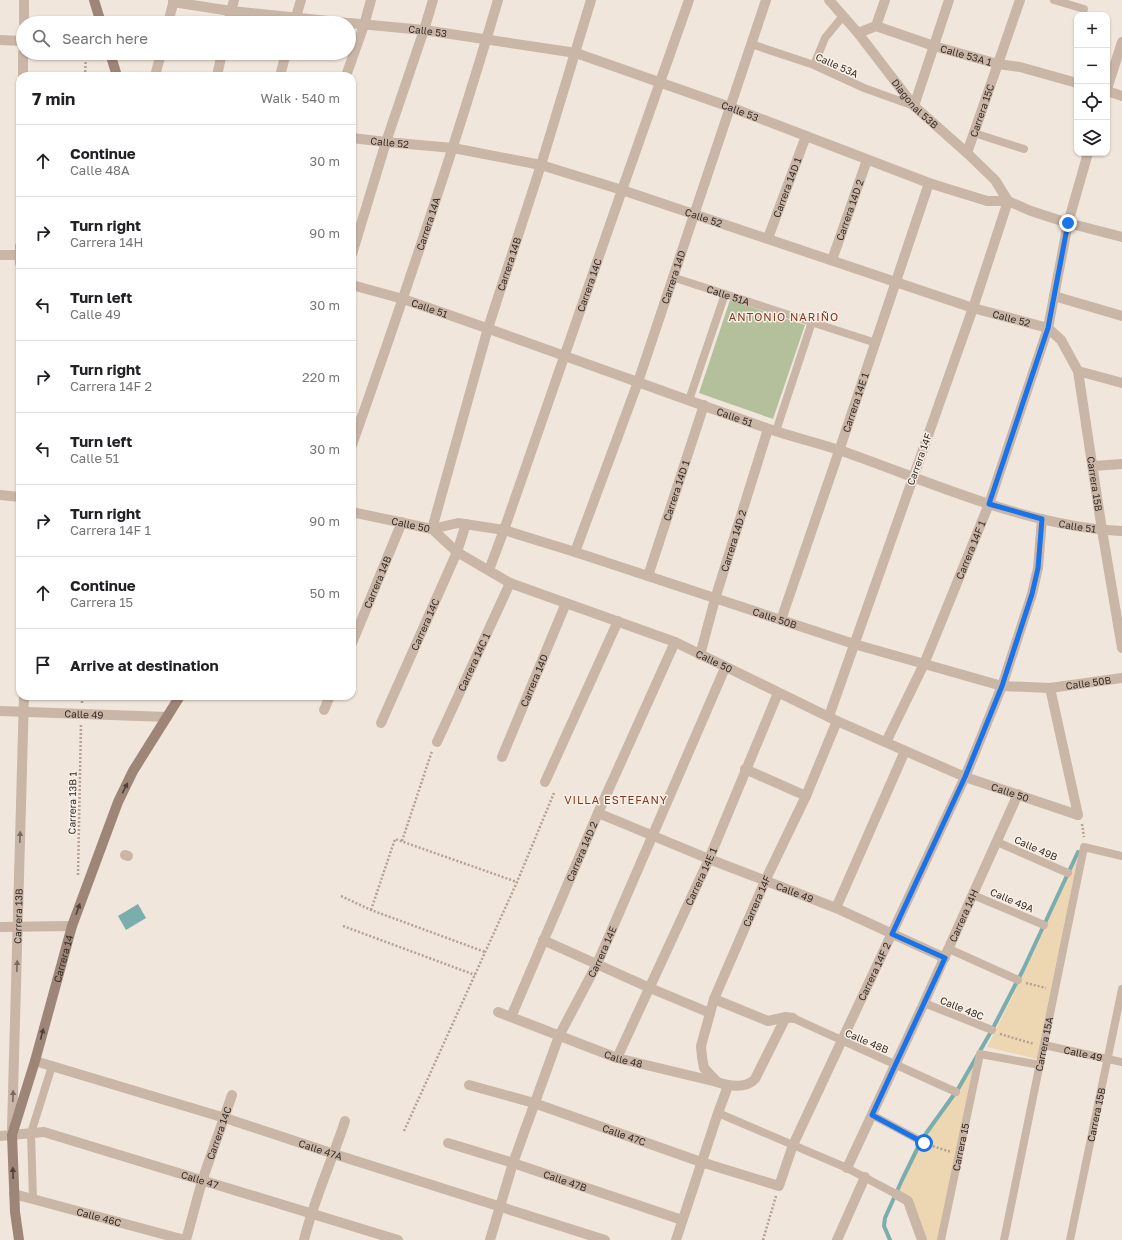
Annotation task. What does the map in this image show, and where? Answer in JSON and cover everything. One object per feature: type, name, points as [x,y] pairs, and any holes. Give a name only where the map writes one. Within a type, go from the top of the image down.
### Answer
[{"type":"main road","points":[[94,0],[99,16]]},
{"type":"main road","points":[[112,60],[116,72]]},
{"type":"main road","name":"Carrera 14","points":[[19,1240],[15,1212],[12,1135],[35,1061],[72,926],[118,802],[133,771],[178,700]]},
{"type":"street","points":[[24,0],[24,16]]},
{"type":"street","points":[[230,16],[234,0]]},
{"type":"street","points":[[296,16],[301,0]]},
{"type":"street","points":[[356,48],[371,0]]},
{"type":"street","points":[[356,241],[386,142],[433,0]]},
{"type":"street","name":"Carrera 14A","points":[[356,434],[403,299],[453,148],[498,0]]},
{"type":"street","name":"Carrera 14B","points":[[432,529],[488,328],[541,165],[591,0]]},
{"type":"street","name":"Carrera 14C","points":[[489,570],[689,0]]},
{"type":"street","name":"Carrera 14D","points":[[575,552],[638,382],[693,214],[766,0]]},
{"type":"street","name":"Diagonal 53B","points":[[829,0],[858,33],[914,106],[995,180],[1008,201]]},
{"type":"street","points":[[858,33],[876,26],[885,0]]},
{"type":"street","points":[[914,106],[950,0]]},
{"type":"street","name":"Carrera 15C","points":[[967,153],[1020,0]]},
{"type":"street","points":[[170,16],[173,1]]},
{"type":"street","name":"Calle 53","points":[[173,1],[267,16]]},
{"type":"street","name":"Calle 53","points":[[356,24],[424,30],[576,53],[660,84],[730,107],[929,183],[987,201],[1008,201],[1031,211],[1068,223],[1122,237]]},
{"type":"street","name":"Calle 53A 1","points":[[876,26],[934,46],[998,64],[1020,67],[1074,82]]},
{"type":"street","points":[[0,40],[16,40]]},
{"type":"street","points":[[1109,84],[1122,42]]},
{"type":"street","points":[[23,60],[23,72]]},
{"type":"street","points":[[156,72],[159,60]]},
{"type":"street","points":[[218,72],[220,60]]},
{"type":"street","points":[[281,72],[284,60]]},
{"type":"street","points":[[347,72],[352,60]]},
{"type":"street","points":[[1110,91],[1122,96]]},
{"type":"street","name":"Carrera 14D 1","points":[[768,238],[806,136]]},
{"type":"street","name":"Calle 52","points":[[356,138],[453,148],[541,165],[768,238],[896,283],[973,308],[1048,328]]},
{"type":"street","points":[[1048,328],[1068,223],[1087,156]]},
{"type":"street","name":"Carrera 14D 2","points":[[832,260],[867,160]]},
{"type":"street","name":"Carrera 14E 1","points":[[781,620],[840,451],[929,183]]},
{"type":"street","name":"Carrera 14F","points":[[717,1082],[704,1068],[701,1046],[714,999],[765,881],[806,796],[833,718],[854,644],[973,308],[1008,201]]},
{"type":"street","points":[[0,255],[16,255]]},
{"type":"street","name":"Calle 51","points":[[356,286],[403,299],[488,328],[772,430],[840,451],[989,504],[1042,519],[1102,530],[1122,531]]},
{"type":"street","points":[[1054,296],[1122,316]]},
{"type":"street","name":"Carrera 15B","points":[[1048,328],[1061,340],[1078,371],[1102,530],[1122,648]]},
{"type":"street","name":"Carrera 14F 1","points":[[886,742],[924,664],[989,504],[1048,328]]},
{"type":"street","points":[[1078,371],[1122,383]]},
{"type":"street","name":"Carrera 14D 1","points":[[648,576],[704,405]]},
{"type":"street","name":"Carrera 14D 2","points":[[700,654],[715,599],[772,430]]},
{"type":"street","points":[[1092,466],[1122,464]]},
{"type":"street","points":[[0,496],[16,497]]},
{"type":"street","name":"Calle 50","points":[[356,513],[432,529],[457,552],[510,583],[675,642],[778,693],[965,777],[1078,815]]},
{"type":"street","name":"Carrera 14F 2","points":[[779,1186],[794,1145],[841,1041],[965,777],[1002,686],[1032,594],[1038,568],[1042,519]]},
{"type":"street","name":"Carrera 14B","points":[[356,633],[402,522]]},
{"type":"street","name":"Calle 50B","points":[[432,529],[458,523],[504,530],[854,644],[1002,686],[1050,688],[1122,678]]},
{"type":"street","name":"Carrera 14C","points":[[381,723],[457,552],[466,524]]},
{"type":"street","name":"Carrera 14C 1","points":[[437,742],[510,583]]},
{"type":"street","name":"Carrera 14D","points":[[502,757],[566,604]]},
{"type":"street","points":[[544,782],[618,621]]},
{"type":"street","name":"Carrera 14D 2","points":[[511,1017],[598,813],[675,642]]},
{"type":"street","name":"Carrera 14E","points":[[490,1240],[513,1163],[559,1036],[597,964],[725,668]]},
{"type":"street","points":[[1050,688],[1078,815]]},
{"type":"street","name":"Carrera 14E 1","points":[[617,1058],[709,859],[778,693]]},
{"type":"street","name":"Carrera 13B","points":[[12,1135],[24,700]]},
{"type":"street","points":[[324,710],[328,700]]},
{"type":"street","name":"Calle 49","points":[[0,711],[167,717]]},
{"type":"street","points":[[836,908],[905,751]]},
{"type":"street","points":[[745,770],[806,796]]},
{"type":"street","name":"Carrera 14H","points":[[847,1168],[896,1065],[1018,794]]},
{"type":"street","name":"Calle 49","points":[[598,813],[709,859],[836,908],[892,934],[947,953]]},
{"type":"street","points":[[0,927],[72,926]]},
{"type":"street","points":[[543,940],[710,1013]]},
{"type":"street","points":[[714,999],[768,1021],[789,1018]]},
{"type":"street","name":"Calle 48","points":[[498,1012],[617,1058],[728,1086],[752,1082],[755,1079],[789,1018]]},
{"type":"street","name":"Calle 47A","points":[[35,1061],[225,1118],[605,1240]]},
{"type":"street","name":"Calle 47C","points":[[470,1085],[534,1103],[701,1162],[779,1186]]},
{"type":"street","points":[[676,1240],[701,1162],[728,1086]]},
{"type":"street","name":"Carrera 14C","points":[[185,1240],[202,1181],[232,1096]]},
{"type":"street","points":[[304,1240],[310,1213],[334,1154],[345,1121]]},
{"type":"street","name":"Calle 47","points":[[0,1136],[44,1132],[398,1240]]},
{"type":"street","name":"Calle 47B","points":[[448,1143],[513,1163],[682,1220]]},
{"type":"street","points":[[837,1240],[865,1177]]},
{"type":"street","name":"Calle 46C","points":[[14,1194],[185,1240]]},
{"type":"street","points":[[896,1194],[908,1201],[922,1240]]},
{"type":"lane","points":[[1054,0],[1084,9]]},
{"type":"lane","points":[[814,65],[825,38],[843,16]]},
{"type":"lane","name":"Calle 53A","points":[[751,44],[814,65],[864,88],[914,106]]},
{"type":"lane","points":[[974,133],[1024,148]]},
{"type":"lane","name":"Calle 51A","points":[[672,277],[876,343]]},
{"type":"lane","points":[[689,400],[725,294]]},
{"type":"lane","name":"Carrera 14D 2","points":[[772,430],[812,322]]},
{"type":"lane","name":"Calle 49B","points":[[997,842],[1068,873]]},
{"type":"lane","points":[[1084,847],[1122,856]]},
{"type":"lane","name":"Carrera 15A","points":[[1004,1240],[1084,847]]},
{"type":"lane","name":"Calle 49A","points":[[973,894],[1044,925]]},
{"type":"lane","name":"Calle 49","points":[[947,953],[1018,980]]},
{"type":"lane","name":"Carrera 15B","points":[[1070,1240],[1122,989]]},
{"type":"lane","name":"Calle 48C","points":[[924,1003],[992,1030]]},
{"type":"lane","name":"Calle 48B","points":[[789,1018],[956,1092]]},
{"type":"lane","name":"Calle 49","points":[[1044,1045],[1122,1062]]},
{"type":"lane","name":"Carrera 15","points":[[941,1240],[980,1054],[1040,1065]]},
{"type":"lane","points":[[33,1199],[31,1133],[52,1066]]},
{"type":"lane","points":[[718,1112],[847,1168],[896,1194]]},
{"type":"lane","points":[[872,1115],[921,1141]]},
{"type":"path","points":[[85,72],[86,60]]},
{"type":"path","name":"Carrera 13B 1","points":[[78,878],[82,700]]},
{"type":"path","points":[[402,841],[432,751]]},
{"type":"path","points":[[404,1131],[517,882],[554,793]]},
{"type":"path","points":[[1078,815],[1084,833],[1084,847]]},
{"type":"path","points":[[371,910],[395,839],[517,882]]},
{"type":"path","points":[[341,896],[371,910],[485,952]]},
{"type":"path","points":[[343,926],[475,975]]},
{"type":"path","points":[[1018,980],[1035,986],[1056,989]]},
{"type":"path","points":[[992,1030],[1028,1043],[1044,1045]]},
{"type":"path","points":[[921,1141],[943,1150],[959,1152]]},
{"type":"path","points":[[763,1240],[779,1186]]},
{"type":"green space","points":[[730,300],[805,325],[773,419],[699,393]]},
{"type":"sand","points":[[1078,856],[1037,1059],[987,1047],[1025,971]]},
{"type":"sand","points":[[976,1060],[939,1240],[924,1240],[898,1193],[923,1140],[959,1090]]},
{"type":"water","points":[[138,904],[146,918],[126,930],[118,916]]},
{"type":"waterway","points":[[890,1240],[884,1226],[885,1218],[902,1180],[922,1139],[958,1089],[992,1030],[1023,970],[1078,852]]},
{"type":"district","name":"ANTONIO NARIÑO","points":[[784,316]]},
{"type":"district","name":"VILLA ESTEFANY","points":[[616,799]]},
{"type":"route","points":[[924,1143],[872,1115],[945,958],[892,934],[965,777],[1002,686],[1032,594],[1038,568],[1042,519],[989,504],[1048,328],[1068,223]]}]
